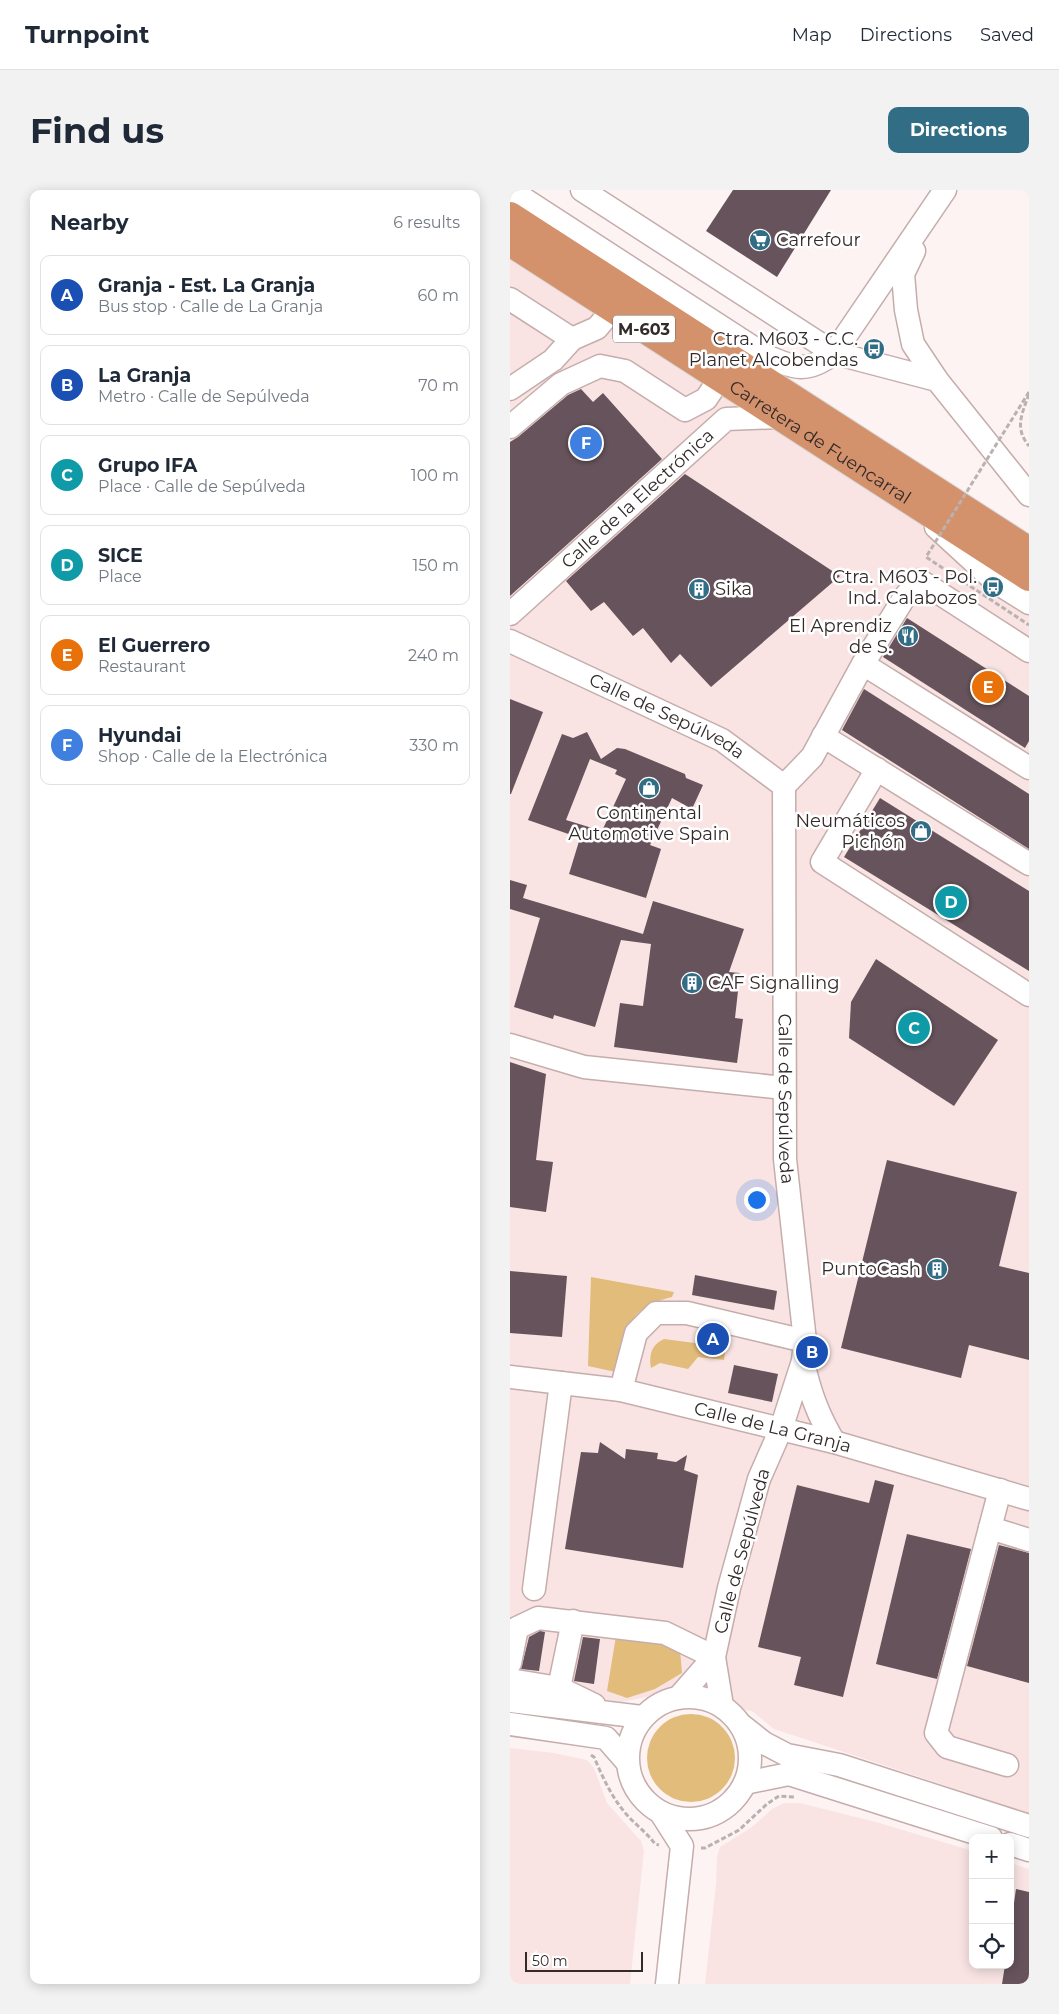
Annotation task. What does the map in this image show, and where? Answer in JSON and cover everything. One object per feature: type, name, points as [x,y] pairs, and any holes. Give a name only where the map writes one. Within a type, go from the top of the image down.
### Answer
[{"type":"highway","name":"Carretera de Fuencarral","points":[[510,216],[1029,551]]},
{"type":"highway","name":"Carretera de Fuencarral","points":[[510,242],[1029,577]]},
{"type":"highway","points":[[969,513],[1029,539]]},
{"type":"street","points":[[510,190],[766,356],[794,368],[821,364],[834,353],[885,259],[942,194]]},
{"type":"street","points":[[582,190],[834,353],[937,380]]},
{"type":"street","points":[[942,194],[903,274],[906,310],[913,344],[937,380],[1029,495]]},
{"type":"street","points":[[510,299],[572,339]]},
{"type":"street","points":[[510,389],[554,360],[572,339],[597,328],[613,309]]},
{"type":"street","points":[[510,427],[561,384],[600,366],[625,371],[685,410],[706,399],[720,378]]},
{"type":"street","name":"Calle de la Electrónica","points":[[510,614],[726,419],[779,417]]},
{"type":"street","points":[[902,495],[997,584],[1029,602]]},
{"type":"street","points":[[784,786],[812,757],[862,664],[904,598],[919,580],[1029,651]]},
{"type":"street","name":"Calle de Sepúlveda","points":[[510,641],[722,740],[784,786],[785,1159],[809,1390],[820,1419],[834,1442]]},
{"type":"street","points":[[862,664],[1027,764]]},
{"type":"street","points":[[823,736],[1029,864]]},
{"type":"street","points":[[877,769],[822,862],[1029,995]]},
{"type":"street","points":[[510,1045],[584,1067],[784,1088]]},
{"type":"street","points":[[622,1390],[636,1333],[656,1313],[687,1313],[804,1351]]},
{"type":"street","name":"Calle de Sepúlveda","points":[[722,1706],[714,1658],[729,1588],[759,1479],[781,1429],[804,1351]]},
{"type":"street","name":"Calle de La Granja","points":[[510,1377],[622,1390],[834,1442],[1029,1499]]},
{"type":"street","points":[[534,1589],[561,1383]]},
{"type":"street","points":[[1000,1490],[936,1733],[947,1748],[1008,1765]]},
{"type":"street","points":[[990,1528],[1029,1540]]},
{"type":"street","points":[[510,1663],[513,1628],[538,1618],[665,1633],[714,1658]]},
{"type":"street","points":[[559,1688],[573,1621]]},
{"type":"street","name":"Calle de Sepúlveda","points":[[679,1697],[714,1658]]},
{"type":"street","points":[[510,1680],[559,1688],[610,1713]]},
{"type":"street","points":[[682,1846],[661,1814],[644,1801],[632,1783],[627,1762],[628,1746],[633,1731],[642,1717],[659,1704],[679,1697],[694,1696],[722,1706],[764,1744],[787,1755],[839,1765],[1029,1826]]},
{"type":"street","points":[[510,1701],[642,1717]]},
{"type":"street","points":[[510,1724],[606,1738],[627,1762]]},
{"type":"street","points":[[661,1814],[684,1819],[707,1817],[723,1810],[736,1798],[746,1783],[750,1763],[748,1742],[740,1724]]},
{"type":"street","points":[[746,1783],[789,1774],[978,1834]]},
{"type":"street","points":[[667,1984],[682,1846],[707,1817]]},
{"type":"street","points":[[1014,1845],[1029,1850]]},
{"type":"path","points":[[1029,393],[1020,428],[1023,438],[1029,446]]},
{"type":"path","points":[[1029,393],[926,557],[1029,625]]},
{"type":"path","points":[[587,1753],[594,1756],[615,1798],[628,1816],[644,1830],[655,1844],[705,1848],[738,1830],[753,1816]]},
{"type":"shaded area","points":[[510,241],[1029,574],[1029,1813],[774,1729],[752,1711],[656,1695],[622,1702],[510,1686]]},
{"type":"shaded area","points":[[591,1277],[674,1292],[672,1297],[645,1308],[630,1323],[622,1345],[616,1372],[588,1366]]},
{"type":"shaded area","points":[[664,1339],[726,1347],[724,1360],[698,1357],[688,1369],[660,1363],[651,1368],[650,1359],[652,1351],[656,1344]]},
{"type":"shaded area","points":[[616,1636],[655,1641],[680,1650],[682,1673],[655,1689],[627,1698],[607,1691]]},
{"type":"shaded area","points":[[691,1714],[708,1718],[722,1727],[731,1741],[735,1758],[731,1775],[722,1789],[708,1798],[691,1802],[674,1798],[660,1789],[651,1775],[647,1758],[651,1741],[660,1727],[674,1718]]},
{"type":"shaded area","points":[[510,1748],[554,1753],[587,1760],[594,1768],[607,1803],[641,1841],[644,1851],[630,1984],[510,1984]]},
{"type":"shaded area","points":[[784,1803],[800,1803],[876,1822],[969,1850],[969,1969],[1014,1969],[1014,1864],[1029,1869],[1029,1984],[705,1984],[716,1884],[717,1856],[720,1847],[752,1827],[772,1809]]},
{"type":"building","name":"Carrefour","points":[[733,190],[831,190],[777,277],[706,231]]},
{"type":"building","points":[[581,389],[593,402],[603,393],[662,459],[510,596],[510,442],[568,395]]},
{"type":"building","name":"Sika","points":[[685,474],[840,576],[711,687],[680,654],[671,663],[643,628],[633,636],[604,602],[591,611],[566,581]]},
{"type":"building","points":[[907,618],[1029,696],[1029,741],[1025,748],[883,657]]},
{"type":"building","points":[[864,689],[1029,794],[1029,849],[842,730]]},
{"type":"building","points":[[510,699],[543,712],[511,794],[510,794]]},
{"type":"building","points":[[587,732],[601,759],[617,748],[625,749],[685,774],[686,778],[703,785],[692,809],[672,798],[650,845],[661,849],[646,898],[569,874],[580,838],[528,820],[562,734],[573,738]],"holes":[[[590,759],[617,770],[615,774],[626,779],[602,831],[566,820]]]},
{"type":"building","points":[[880,798],[1029,891],[1029,971],[844,857]]},
{"type":"building","points":[[510,880],[527,885],[523,898],[643,934],[653,901],[744,929],[729,972],[740,973],[735,1018],[743,1019],[737,1063],[614,1047],[620,1003],[643,1006],[651,944],[621,940],[595,1027],[554,1015],[553,1019],[514,1007],[540,918],[510,909]]},
{"type":"building","points":[[876,959],[998,1040],[954,1106],[849,1038],[851,1002]]},
{"type":"building","points":[[510,1062],[546,1074],[536,1160],[553,1162],[546,1212],[510,1207]]},
{"type":"building","name":"PuntoCash","points":[[887,1160],[1017,1192],[999,1266],[1029,1273],[1029,1360],[969,1345],[961,1378],[841,1348]]},
{"type":"building","points":[[510,1271],[567,1276],[562,1337],[510,1333]]},
{"type":"building","points":[[695,1275],[777,1291],[774,1310],[692,1295]]},
{"type":"building","points":[[734,1365],[778,1374],[772,1402],[728,1393]]},
{"type":"building","points":[[600,1442],[625,1459],[626,1449],[658,1453],[657,1459],[676,1462],[687,1455],[684,1470],[698,1475],[683,1568],[565,1549],[581,1452],[598,1453]]},
{"type":"building","points":[[875,1480],[894,1485],[843,1697],[794,1685],[801,1657],[758,1647],[797,1485],[869,1503]]},
{"type":"building","points":[[907,1534],[971,1549],[937,1679],[876,1664]]},
{"type":"building","points":[[999,1545],[1029,1553],[1029,1683],[967,1666]]},
{"type":"building","points":[[540,1631],[545,1632],[539,1671],[521,1669],[529,1637]]},
{"type":"building","points":[[583,1637],[600,1639],[594,1684],[574,1681]]},
{"type":"building","points":[[1016,1889],[1029,1892],[1029,1984],[1002,1984],[1004,1969],[1014,1969],[1014,1903]]},
{"type":"place","name":"Carrefour","points":[[760,240]]},
{"type":"place","name":"Ctra. M603 - C.C. Planet Alcobendas","points":[[874,349]]},
{"type":"place","name":"Hyundai","points":[[586,443]]},
{"type":"place","name":"Ctra. M603 - Pol. Ind. Calabozos","points":[[993,587]]},
{"type":"place","name":"Sika","points":[[699,589]]},
{"type":"place","name":"El Aprendiz de S.","points":[[908,636]]},
{"type":"place","name":"El Guerrero","points":[[988,687]]},
{"type":"place","name":"Continental Automotive Spain","points":[[649,788]]},
{"type":"place","name":"Neumáticos Pichón","points":[[921,831]]},
{"type":"place","name":"SICE","points":[[951,902]]},
{"type":"place","name":"CAF Signalling","points":[[692,983]]},
{"type":"place","name":"Grupo IFA","points":[[914,1028]]},
{"type":"place","name":"PuntoCash","points":[[937,1269]]},
{"type":"place","name":"Granja - Est. La Granja","points":[[713,1339]]},
{"type":"place","name":"La Granja","points":[[812,1352]]}]
